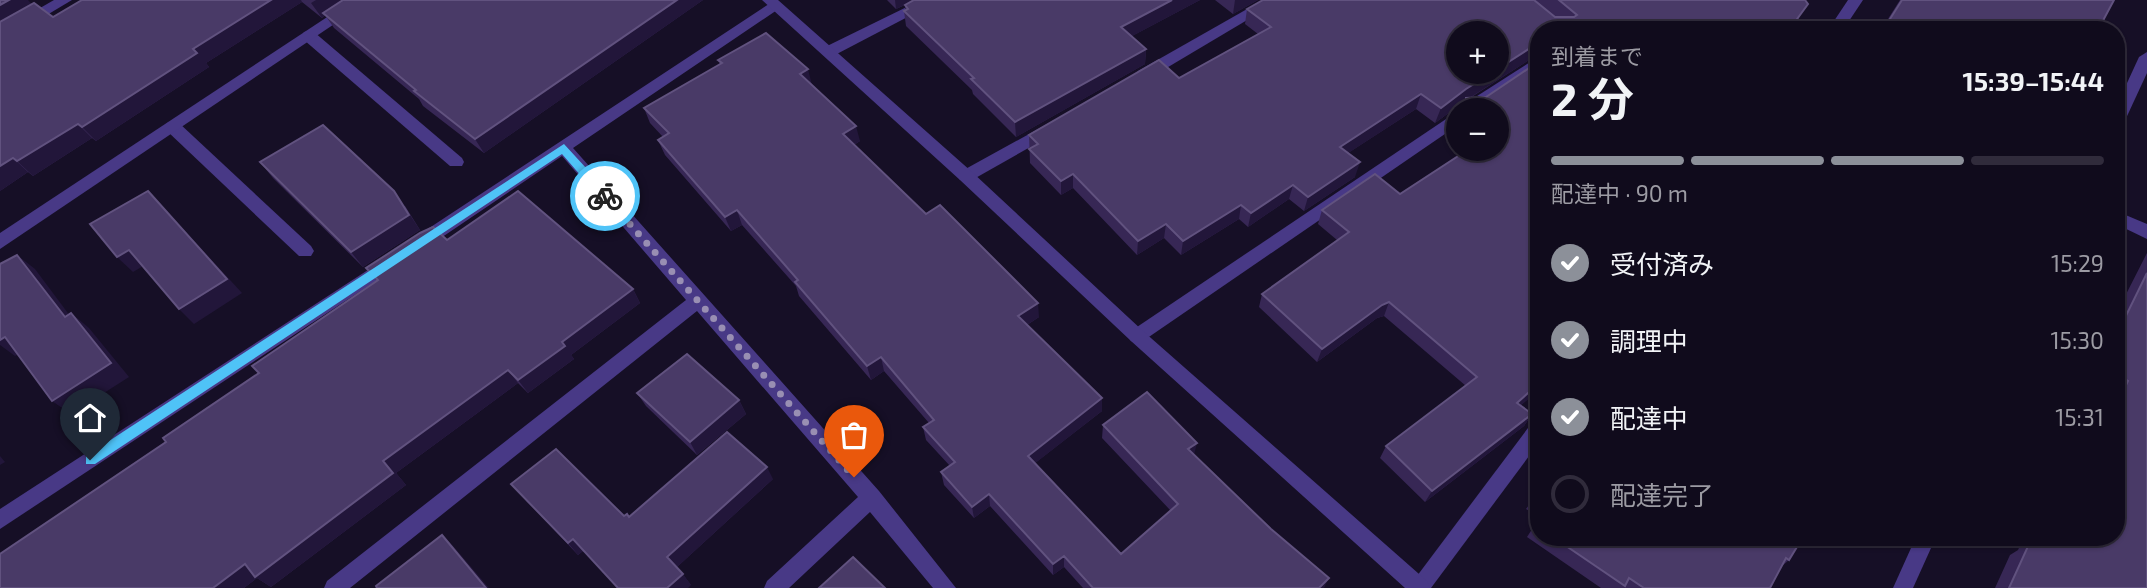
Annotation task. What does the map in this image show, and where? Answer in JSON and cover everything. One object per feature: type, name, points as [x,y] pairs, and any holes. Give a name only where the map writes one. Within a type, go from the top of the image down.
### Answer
[{"type":"street","points":[[0,38],[65,0]]},
{"type":"street","points":[[0,242],[363,0]]},
{"type":"street","points":[[828,52],[933,0]]},
{"type":"street","points":[[1132,81],[1274,0]]},
{"type":"street","points":[[1841,21],[1856,0]]},
{"type":"street","points":[[0,520],[564,148],[772,3],[1419,588],[1530,441]]},
{"type":"street","points":[[309,36],[456,162]]},
{"type":"street","points":[[2125,103],[2147,57]]},
{"type":"street","points":[[1486,98],[1530,67]]},
{"type":"street","points":[[966,176],[1061,122]]},
{"type":"street","points":[[1138,336],[1446,125]]},
{"type":"street","points":[[173,127],[305,251]]},
{"type":"street","points":[[564,148],[696,302],[872,497],[946,588]]},
{"type":"street","points":[[2125,221],[2147,232]]},
{"type":"street","points":[[334,588],[696,302]]},
{"type":"street","points":[[774,588],[872,497]]},
{"type":"street","points":[[1903,588],[1922,546]]},
{"type":"building","points":[[82,0],[271,0],[193,49],[197,53],[82,127],[78,124],[17,161],[13,158],[0,166],[0,22],[34,3],[53,17]]},
{"type":"building","points":[[343,0],[677,0],[475,139],[323,13]]},
{"type":"building","points":[[914,0],[1172,0],[1121,27],[1146,49],[1015,122],[971,79],[974,78],[904,11],[908,9],[905,5]]},
{"type":"building","points":[[1263,0],[1534,0],[1555,17],[1574,17],[1577,15],[1559,0],[1805,0],[1808,4],[1796,21],[1530,21],[1530,48],[1509,62],[1509,21],[1446,21],[1446,84],[1474,84],[1454,98],[1446,98],[1446,104],[1441,108],[1421,94],[1340,147],[1360,162],[1308,197],[1293,185],[1251,213],[1241,205],[1183,241],[1166,224],[1138,241],[1073,174],[1061,181],[1029,149],[1038,144],[1029,135],[1159,60],[1179,78],[1271,27],[1247,9]]},
{"type":"building","points":[[1902,0],[2114,0],[2103,21],[1889,21]]},
{"type":"building","points":[[766,33],[808,69],[800,74],[856,126],[843,134],[926,214],[940,205],[1038,303],[1018,316],[1102,398],[1028,456],[1121,554],[1178,504],[1103,425],[1147,392],[1197,443],[1188,449],[1271,529],[1329,578],[1319,588],[1093,588],[1064,556],[1053,564],[989,494],[972,507],[941,472],[955,462],[923,427],[934,420],[881,357],[867,366],[737,210],[725,217],[658,140],[669,133],[644,108],[722,63],[718,60]]},
{"type":"building","points":[[1530,67],[1530,391],[1517,403],[1530,413],[1530,416],[1432,491],[1386,446],[1477,377],[1389,302],[1322,349],[1262,294],[1349,232],[1322,210],[1375,174],[1400,194],[1451,161],[1509,161],[1509,98],[1466,98],[1486,97]]},
{"type":"building","points":[[323,125],[394,191],[409,215],[351,252],[260,162]]},
{"type":"building","points":[[148,191],[227,279],[179,309],[129,250],[117,257],[90,224]]},
{"type":"building","points":[[518,191],[633,289],[562,342],[565,346],[518,380],[508,370],[383,461],[393,473],[255,577],[245,564],[213,588],[0,588],[0,554],[166,442],[163,438],[259,373],[252,366],[378,280],[366,268],[433,227],[447,240]]},
{"type":"building","points":[[17,255],[65,317],[71,313],[111,363],[52,401],[5,337],[0,340],[0,264]]},
{"type":"building","points":[[2147,273],[2147,588],[2009,588],[2028,546],[2125,546],[2125,387],[2128,381],[2125,379],[2125,318]]},
{"type":"building","points":[[687,354],[739,400],[690,442],[637,393]]},
{"type":"building","points":[[727,432],[767,467],[667,557],[683,574],[667,588],[618,588],[573,539],[568,543],[511,484],[556,449],[624,516],[627,514],[629,517]]},
{"type":"building","points":[[442,535],[486,588],[377,588],[376,586]]},
{"type":"building","points":[[1566,546],[1798,546],[1789,560],[1786,558],[1770,588],[1644,588],[1629,578],[1625,586]]},
{"type":"building","points":[[853,557],[885,588],[819,588]]},
{"type":"way so far","points":[[605,196],[696,302],[854,477]]},
{"type":"route","points":[[90,460],[564,148],[605,196]]}]
